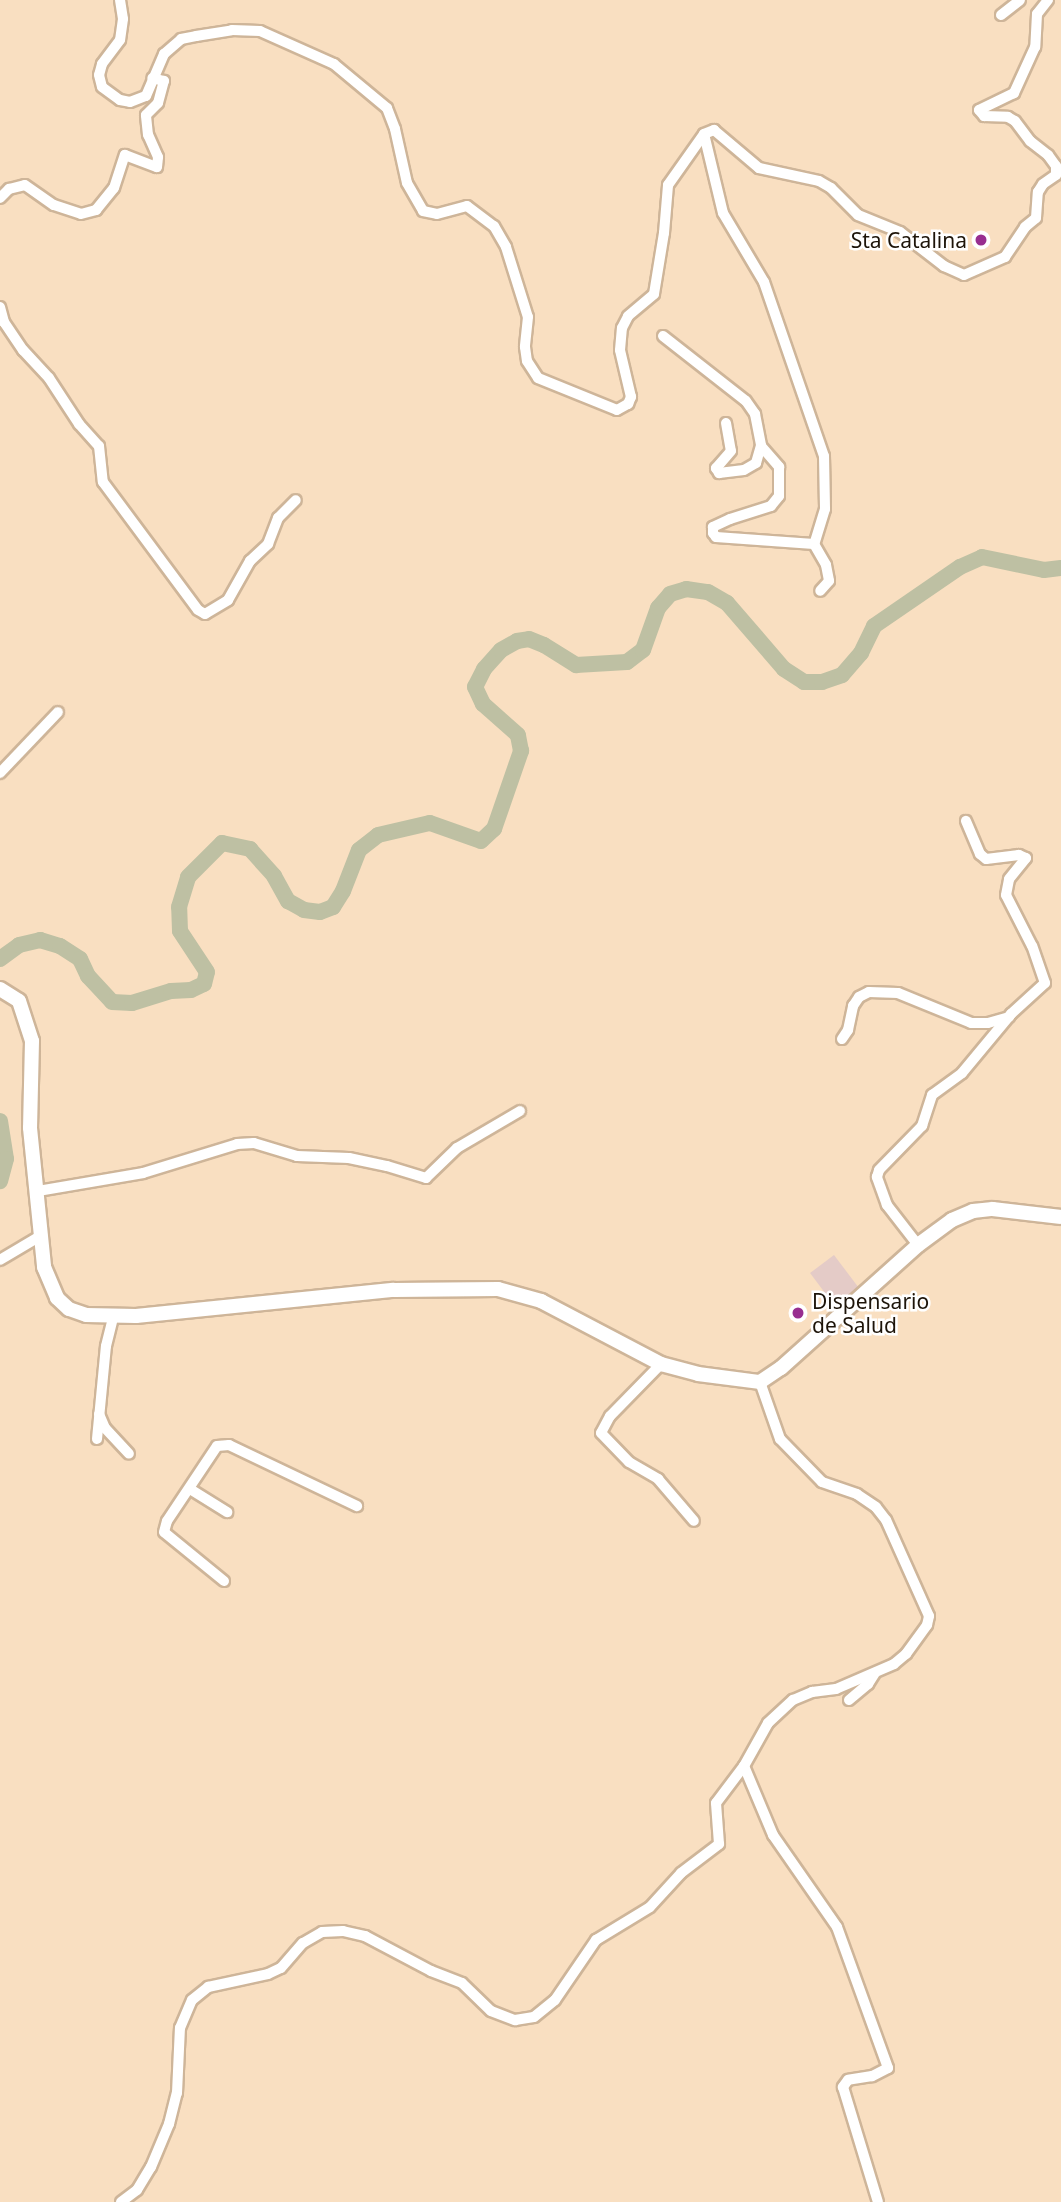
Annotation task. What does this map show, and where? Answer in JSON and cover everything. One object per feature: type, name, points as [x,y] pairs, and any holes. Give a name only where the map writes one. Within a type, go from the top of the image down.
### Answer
[{"type":"street","points":[[120,0],[123,19],[120,40],[102,64],[99,75],[102,87],[120,100],[130,103],[146,96],[152,78],[172,45],[181,39],[232,30],[260,31],[334,64],[387,108],[396,129],[407,183],[423,211],[437,214],[467,206],[494,226],[506,247],[528,317],[525,347],[527,361],[538,378],[617,410],[628,404],[631,397],[620,350],[622,328],[628,316],[654,295],[668,185],[704,134],[715,130],[759,168],[825,184],[858,215],[900,232],[944,266],[964,275],[1005,257],[1025,227],[1036,218],[1038,192],[1043,184],[1058,177],[1056,166],[1048,155],[1030,141],[1015,121],[1008,117],[984,116],[979,110],[1014,93],[1035,47],[1037,14],[1048,0]]},
{"type":"street","points":[[1001,15],[1017,1]]},
{"type":"street","points":[[0,198],[9,189],[25,185],[54,205],[81,214],[96,210],[114,188],[125,155],[157,167],[158,157],[148,135],[146,115],[158,103],[164,81],[152,78]]},
{"type":"street","points":[[704,134],[723,213],[764,282],[824,456],[825,509],[814,544],[826,565],[829,581],[820,591]]},
{"type":"street","points":[[0,307],[4,322],[23,350],[48,378],[79,424],[99,446],[103,482],[198,610],[205,614],[228,600],[250,561],[268,544],[278,518],[296,500]]},
{"type":"street","points":[[663,337],[746,401],[755,414],[761,446],[756,463],[744,470],[719,473],[716,468],[731,451],[726,423]]},
{"type":"street","points":[[761,446],[779,467],[779,496],[771,506],[713,527],[713,533],[716,537],[814,544]]},
{"type":"street","points":[[0,773],[58,712]]},
{"type":"street","points":[[918,1245],[887,1205],[877,1177],[879,1170],[922,1126],[932,1095],[962,1073],[1009,1017],[1045,983],[1032,946],[1006,895],[1009,879],[1026,858],[1019,855],[986,859],[980,854],[966,821]]},
{"type":"street","points":[[0,989],[19,1001],[32,1041],[30,1128],[44,1266],[57,1298],[69,1309],[86,1315],[113,1317],[394,1290],[498,1289],[541,1301],[662,1364],[698,1374],[760,1382],[781,1368],[918,1245],[952,1220],[973,1211],[993,1209],[1061,1217]]},
{"type":"street","points":[[842,1039],[848,1030],[853,1006],[859,997],[869,992],[898,993],[971,1023],[988,1023],[1009,1017]]},
{"type":"street","points":[[38,1191],[143,1173],[237,1144],[254,1143],[298,1156],[349,1158],[426,1178],[457,1148],[520,1111]]},
{"type":"street","points":[[0,1260],[41,1234]]},
{"type":"street","points":[[97,1439],[113,1317]]},
{"type":"street","points":[[662,1364],[610,1416],[601,1433],[629,1462],[658,1479],[694,1521]]},
{"type":"street","points":[[121,2202],[137,2190],[151,2167],[169,2124],[177,2094],[180,2028],[192,2000],[208,1987],[268,1974],[281,1968],[303,1943],[322,1932],[343,1931],[365,1936],[431,1971],[462,1983],[491,2011],[515,2020],[534,2017],[555,2000],[596,1940],[650,1907],[681,1873],[719,1844],[716,1803],[744,1766],[768,1723],[793,1700],[812,1692],[836,1689],[894,1664],[906,1654],[925,1628],[929,1616],[924,1600],[876,1507],[857,1494],[822,1482],[780,1439],[760,1382]]},
{"type":"street","points":[[99,1413],[105,1428],[129,1454]]},
{"type":"street","points":[[224,1581],[164,1532],[167,1521],[217,1446],[229,1445],[356,1506]]},
{"type":"street","points":[[190,1489],[227,1512]]},
{"type":"street","points":[[849,1700],[868,1684],[875,1672]]},
{"type":"street","points":[[744,1766],[773,1835],[837,1927],[888,2068],[872,2076],[848,2080],[843,2087],[878,2202]]},
{"type":"shaded area","points":[[834,1255],[860,1289],[836,1307],[810,1273]]},
{"type":"waterway","points":[[0,959],[19,945],[40,940],[60,946],[80,959],[88,976],[112,1002],[132,1003],[171,991],[191,990],[204,984],[207,972],[180,931],[179,907],[188,877],[222,843],[250,849],[274,876],[288,901],[304,910],[320,912],[333,907],[343,891],[359,850],[378,835],[430,823],[481,841],[494,829],[521,751],[518,735],[483,704],[475,687],[484,669],[501,650],[517,641],[529,639],[544,645],[576,665],[627,662],[643,650],[658,608],[670,594],[686,589],[708,592],[727,603],[784,669],[804,682],[822,682],[842,675],[861,653],[874,626],[960,567],[982,557],[1044,570],[1061,568]]},
{"type":"waterway","points":[[0,1121],[6,1159],[0,1181]]},
{"type":"place","name":"Sta Catalina","points":[[981,240]]},
{"type":"place","name":"Dispensario de Salud","points":[[798,1313]]}]
